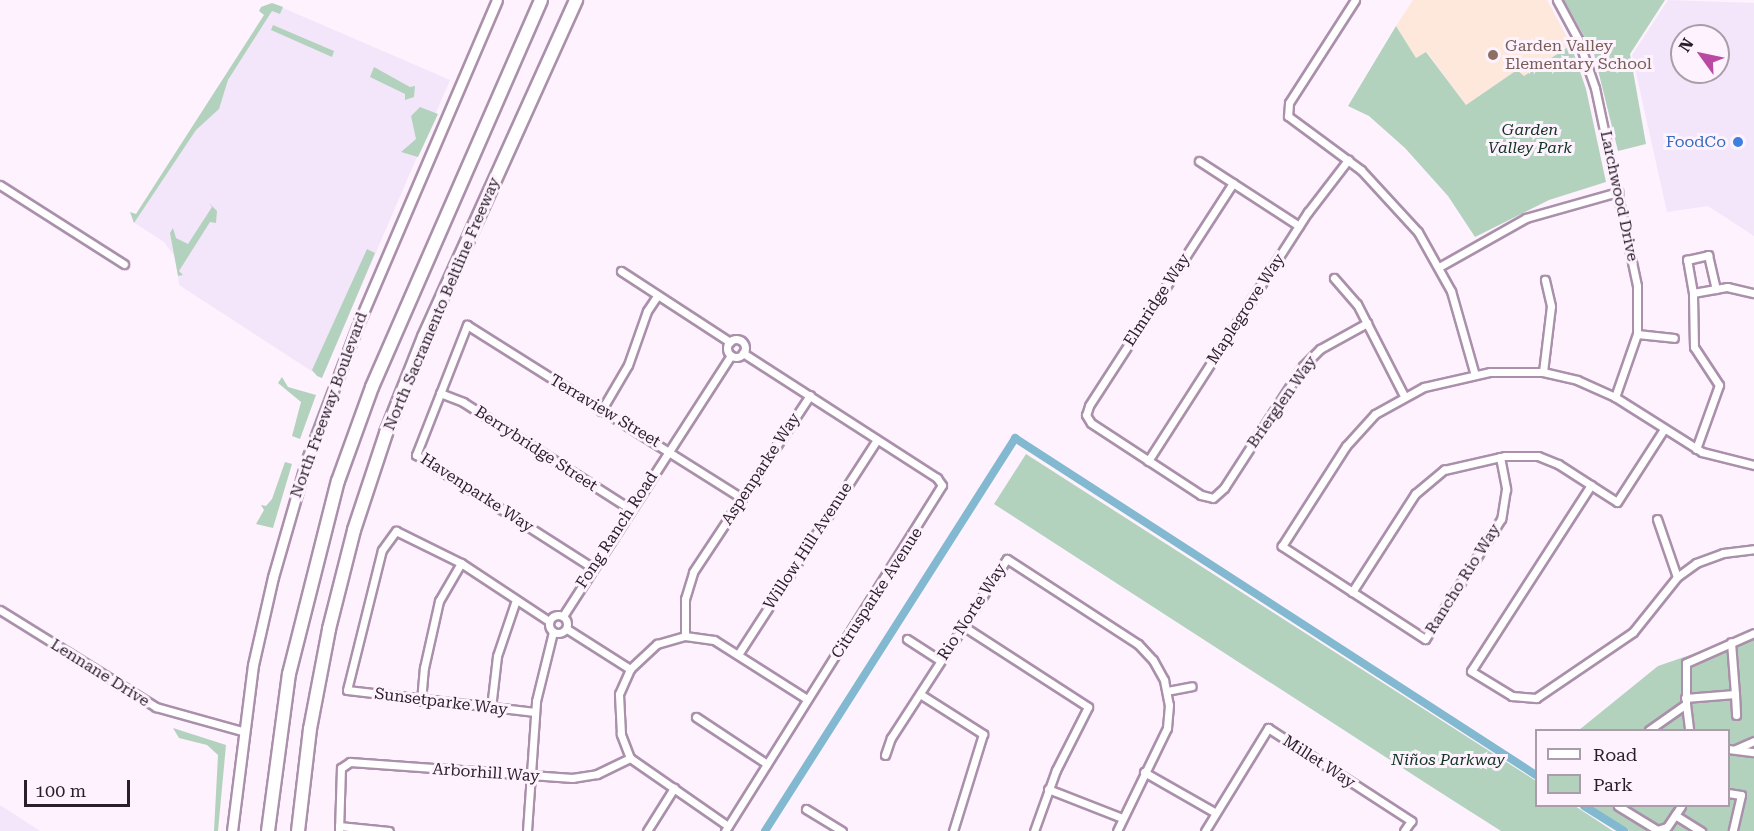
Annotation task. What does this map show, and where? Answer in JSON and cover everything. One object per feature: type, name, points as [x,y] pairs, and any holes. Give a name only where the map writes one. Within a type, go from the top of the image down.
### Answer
[{"type":"highway","name":"North Sacramento Beltline Freeway","points":[[268,831],[289,674],[339,481],[376,377],[539,0]]},
{"type":"highway","name":"North Sacramento Beltline Freeway","points":[[298,831],[310,729],[329,628],[354,530],[386,433],[424,337],[576,0]]},
{"type":"street","name":"North Freeway Boulevard","points":[[232,831],[242,731],[273,577],[315,434],[358,322],[497,0]]},
{"type":"street","points":[[1355,0],[1287,111],[1294,122],[1348,160],[1418,232],[1439,267],[1459,313],[1475,375]]},
{"type":"street","name":"Larchwood Drive","points":[[1557,0],[1588,63],[1637,285],[1637,334],[1616,397]]},
{"type":"street","name":"Maplegrove Way","points":[[1148,461],[1299,226],[1348,160]]},
{"type":"street","points":[[1199,161],[1299,226]]},
{"type":"street","name":"Elmridge Way","points":[[1148,461],[1087,419],[1089,406],[1233,183]]},
{"type":"street","points":[[0,185],[124,264]]},
{"type":"street","points":[[1439,267],[1526,218],[1618,192]]},
{"type":"street","points":[[1696,449],[1719,386],[1694,346],[1693,293],[1687,260],[1708,255],[1716,289]]},
{"type":"street","points":[[621,271],[730,342],[731,355],[743,352]]},
{"type":"street","points":[[1334,278],[1350,294],[1404,396],[1475,375],[1503,371],[1544,372],[1577,380],[1616,397],[1696,449],[1722,459],[1754,465]]},
{"type":"street","points":[[1544,372],[1551,306],[1545,280]]},
{"type":"street","points":[[1693,293],[1736,287],[1754,293]]},
{"type":"street","points":[[601,411],[628,365],[647,311],[657,296]]},
{"type":"street","name":"Brierglen Way","points":[[1148,461],[1205,497],[1213,498],[1224,488],[1303,366],[1320,349],[1367,324]]},
{"type":"street","name":"Terraview Street","points":[[467,325],[742,498]]},
{"type":"street","name":"Havenparke Way","points":[[467,325],[416,455],[593,568]]},
{"type":"street","points":[[1637,334],[1674,338]]},
{"type":"street","name":"Aspenparke Way","points":[[685,636],[684,613],[693,572],[810,395],[743,352],[740,340],[730,342]]},
{"type":"street","name":"Fong Ranch Road","points":[[563,616],[731,355]]},
{"type":"street","name":"Berrybridge Street","points":[[440,393],[463,402],[630,509]]},
{"type":"street","points":[[810,395],[877,440]]},
{"type":"street","name":"Rancho Rio Way","points":[[1404,396],[1375,414],[1353,437],[1282,546],[1425,639],[1501,519],[1506,489],[1500,457]]},
{"type":"street","points":[[1352,592],[1426,482],[1444,470],[1500,457],[1527,454],[1548,459],[1617,502],[1664,429]]},
{"type":"street","name":"Citrusparke Avenue","points":[[807,699],[942,485],[937,478],[877,440]]},
{"type":"street","name":"Willow Hill Avenue","points":[[739,653],[877,440]]},
{"type":"street","points":[[1591,485],[1471,671],[1512,696],[1536,698],[1633,632],[1677,577],[1696,563],[1723,553],[1754,549]]},
{"type":"street","points":[[1657,519],[1677,577]]},
{"type":"street","name":"Sunsetparke Way","points":[[461,562],[396,531],[382,550],[347,690],[421,701],[535,712]]},
{"type":"street","name":"Rio Norte Way","points":[[885,755],[891,738],[1007,559],[1138,644],[1160,670],[1167,691]]},
{"type":"street","points":[[421,701],[439,601],[461,562],[549,621],[553,632],[542,667],[535,712],[527,831]]},
{"type":"street","points":[[491,708],[497,656],[516,600]]},
{"type":"street","name":"Lennane Drive","points":[[0,609],[156,707],[242,731]]},
{"type":"street","points":[[549,621],[556,615],[563,616],[567,628],[630,669]]},
{"type":"street","points":[[963,626],[1088,707],[1048,789],[1034,831]]},
{"type":"street","points":[[553,632],[562,633],[567,628]]},
{"type":"street","points":[[1689,729],[1686,663],[1754,633]]},
{"type":"street","points":[[685,636],[714,640],[739,653],[807,699],[727,828],[630,758],[621,734],[619,694],[630,669],[657,644],[685,636]]},
{"type":"street","points":[[907,639],[941,661]]},
{"type":"street","points":[[1731,642],[1736,715]]},
{"type":"street","points":[[1117,831],[1167,728],[1167,691],[1192,686]]},
{"type":"street","points":[[920,694],[983,734],[953,831]]},
{"type":"street","points":[[1650,729],[1686,701],[1735,694]]},
{"type":"street","points":[[696,717],[767,764]]},
{"type":"street","name":"Millet Way","points":[[1205,831],[1214,812],[1268,728],[1411,821],[1404,831]]},
{"type":"street","points":[[1753,741],[1753,752],[1732,749],[1753,741]]},
{"type":"street","name":"Arborhill Way","points":[[339,829],[341,768],[350,762],[572,778],[597,774],[630,758]]},
{"type":"street","points":[[1144,772],[1214,812]]},
{"type":"street","points":[[647,831],[674,788]]},
{"type":"street","points":[[1048,789],[1122,818]]},
{"type":"street","points":[[1730,793],[1742,795],[1733,831]]},
{"type":"street","points":[[1620,807],[1657,830],[1667,827],[1680,807]]},
{"type":"street","points":[[806,809],[836,830]]},
{"type":"street","points":[[1675,815],[1701,831]]},
{"type":"street","points":[[339,829],[389,831]]},
{"type":"shaded area","name":"Garden Valley Elementary School","points":[[1413,0],[1547,0],[1571,45],[1524,76],[1517,70],[1466,105],[1427,52],[1416,58],[1396,26]]},
{"type":"shaded area","points":[[1668,0],[1754,3],[1754,236],[1708,206],[1667,212],[1632,55]]},
{"type":"shaded area","points":[[274,4],[450,80],[322,378],[179,285],[176,258],[164,242],[133,222]]},
{"type":"shaded area","points":[[0,805],[40,831],[0,831]]},
{"type":"green space","points":[[1564,0],[1665,0],[1630,54],[1646,144],[1618,151],[1594,54]]},
{"type":"green space","points":[[272,3],[283,7],[280,14],[272,11],[228,80],[219,109],[196,130],[134,223],[130,212],[136,214],[264,15],[259,11],[261,7]]},
{"type":"green space","points":[[273,25],[334,51],[332,57],[271,30]]},
{"type":"green space","name":"Garden Valley Park","points":[[1396,26],[1416,58],[1426,52],[1466,105],[1517,70],[1524,76],[1571,45],[1586,89],[1606,182],[1549,200],[1475,237],[1448,196],[1405,148],[1369,116],[1348,106]]},
{"type":"green space","points":[[374,67],[410,87],[415,86],[414,97],[405,100],[405,94],[370,77]]},
{"type":"green space","points":[[420,107],[438,114],[418,157],[401,152],[416,139],[411,116]]},
{"type":"green space","points":[[209,203],[217,211],[216,223],[210,222],[179,271],[183,275],[178,276],[170,233],[173,228],[176,238],[188,244],[212,207]]},
{"type":"green space","points":[[367,249],[375,253],[322,378],[312,370]]},
{"type":"green space","points":[[282,377],[288,387],[316,395],[300,439],[292,436],[301,402],[278,383]]},
{"type":"green space","name":"Niños Parkway","points":[[1026,454],[1535,780],[1535,807],[1577,807],[1613,831],[1501,831],[994,504]]},
{"type":"green space","points":[[285,462],[292,464],[273,528],[256,524],[264,510],[261,505],[266,506],[272,499]]},
{"type":"green space","points":[[1754,633],[1754,831],[1629,831],[1591,807],[1730,807],[1730,729],[1580,729],[1658,666]]},
{"type":"green space","points":[[173,728],[226,745],[218,831],[214,831],[218,755],[207,745],[179,738]]},
{"type":"waterway","points":[[765,831],[1015,438],[1535,774]]},
{"type":"waterway","points":[[1586,807],[1624,831]]},
{"type":"place","name":"Garden Valley Elementary School","points":[[1493,55]]},
{"type":"place","name":"FoodCo","points":[[1738,142]]}]
